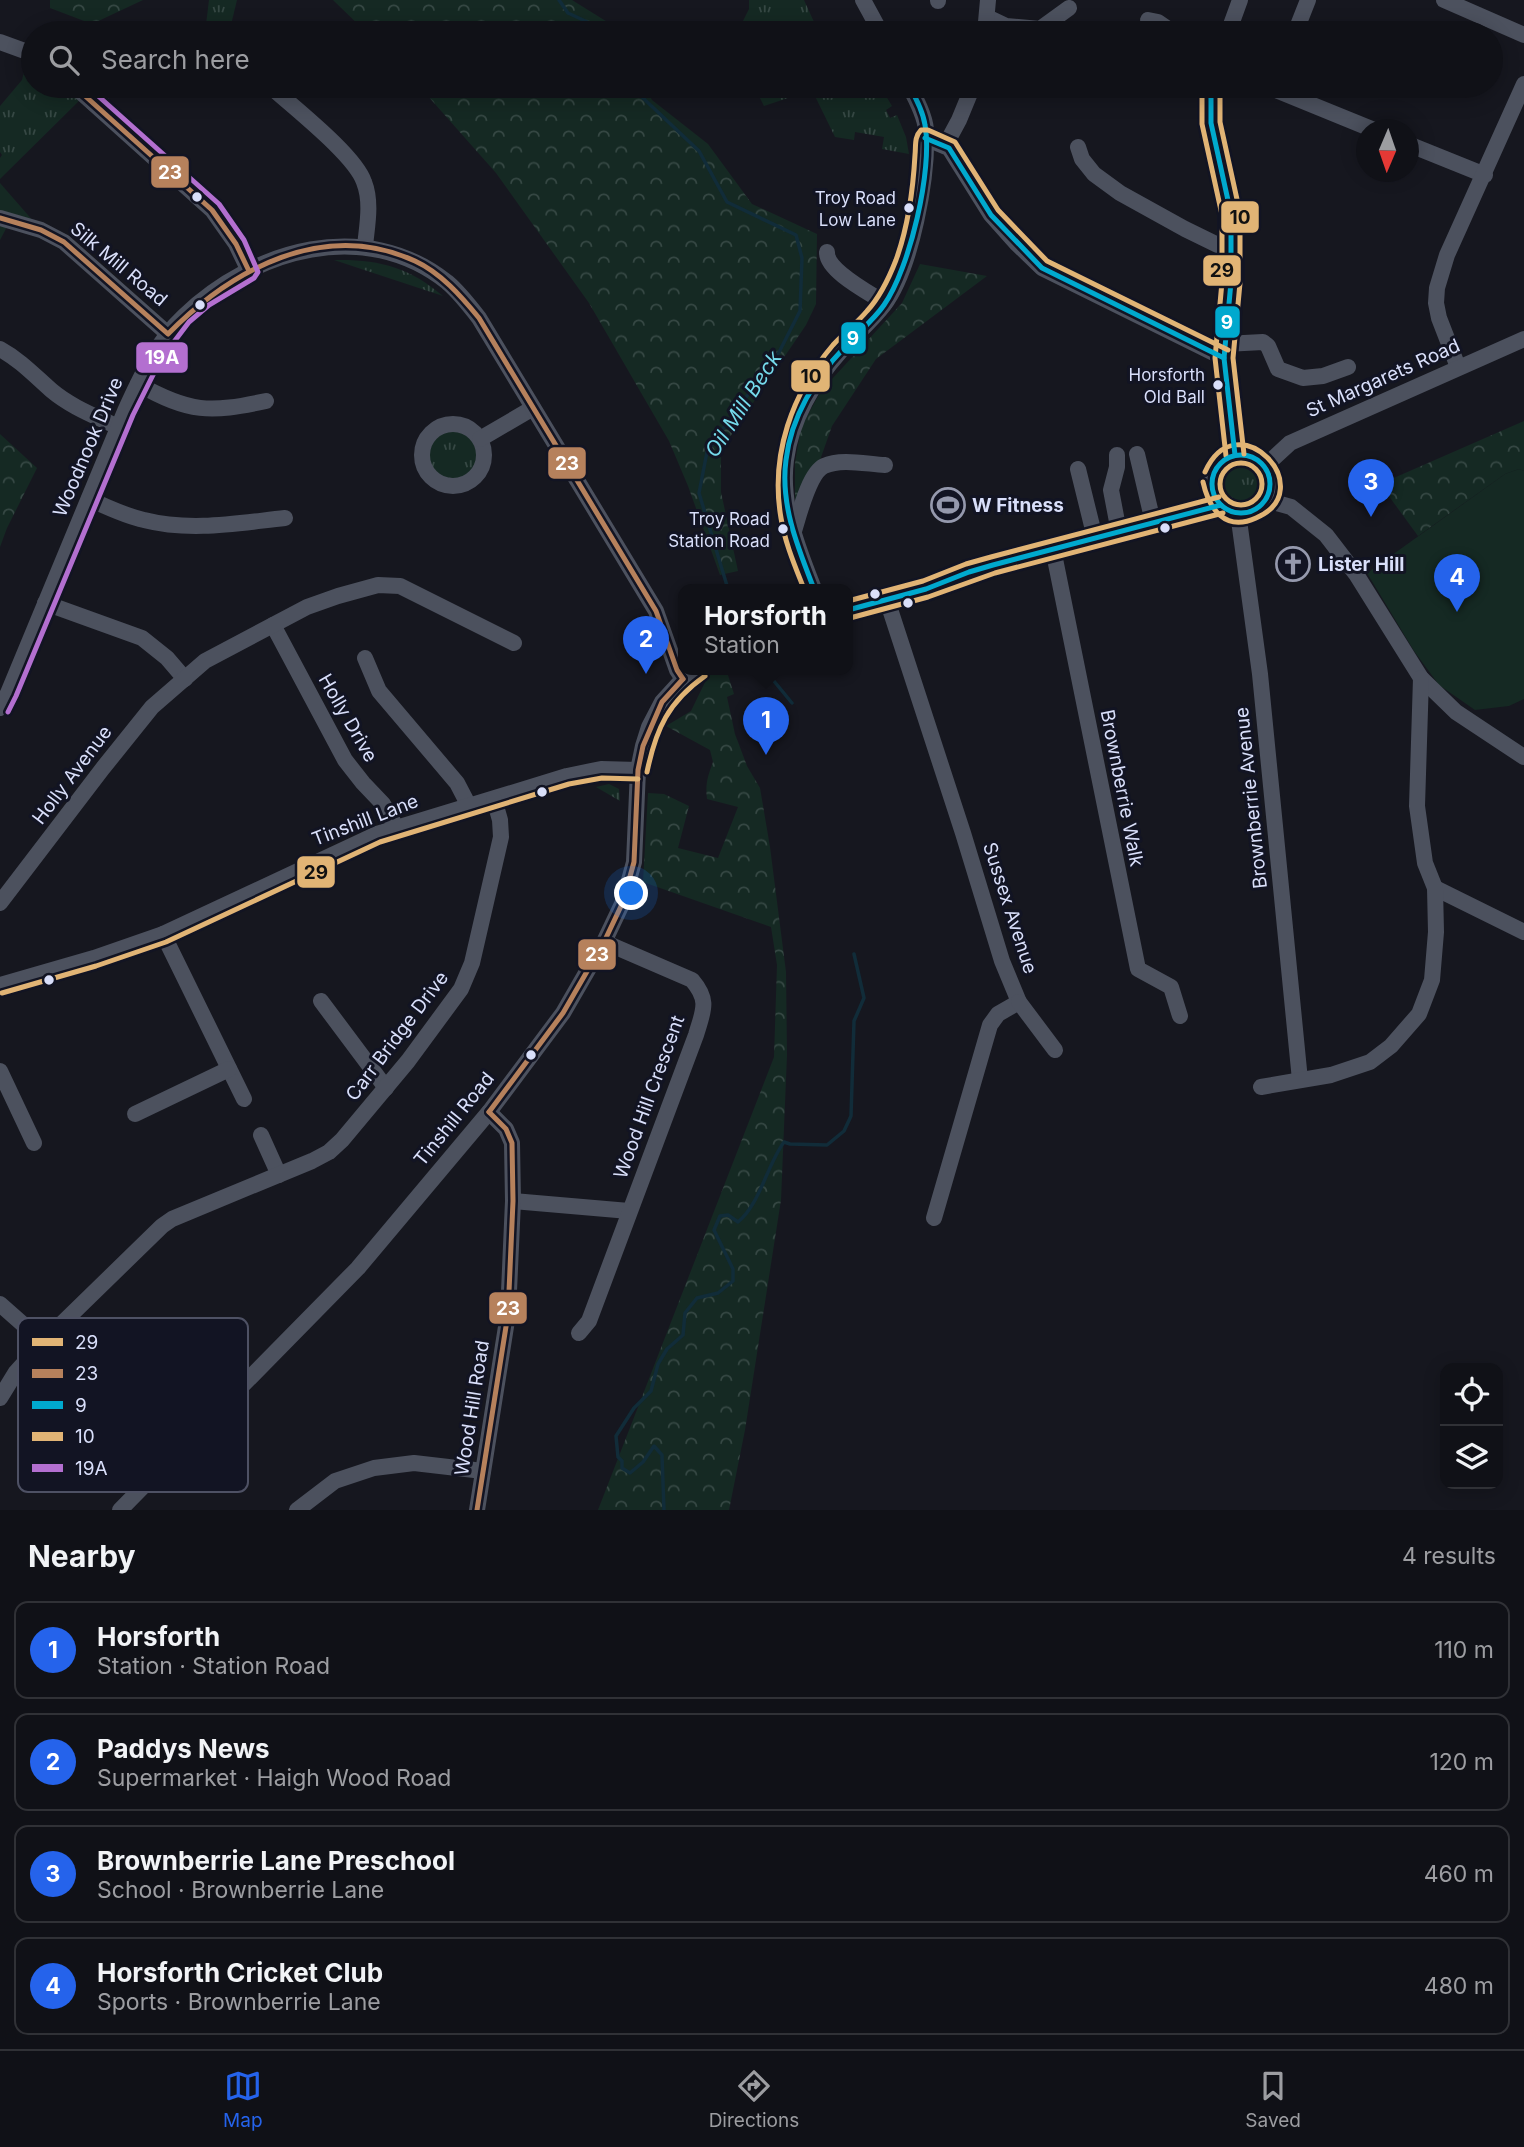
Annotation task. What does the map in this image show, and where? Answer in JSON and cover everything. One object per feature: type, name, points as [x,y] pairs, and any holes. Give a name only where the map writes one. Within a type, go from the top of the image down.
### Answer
[{"type":"street","points":[[863,0],[874,21]]},
{"type":"street","points":[[986,21],[988,0]]},
{"type":"street","points":[[1232,21],[1240,0]]},
{"type":"street","points":[[1300,21],[1308,0]]},
{"type":"street","points":[[1444,0],[1492,21]]},
{"type":"street","points":[[1051,21],[1069,8]]},
{"type":"street","points":[[1148,20],[1153,21]]},
{"type":"street","points":[[1503,26],[1524,35]]},
{"type":"street","points":[[0,42],[21,50]]},
{"type":"street","points":[[1458,367],[1439,318],[1437,288],[1447,255],[1524,84]]},
{"type":"street","points":[[87,98],[212,211],[236,244],[249,271]]},
{"type":"street","points":[[93,103],[98,98]]},
{"type":"street","points":[[283,98],[354,163],[364,181],[368,195],[365,246]]},
{"type":"street","points":[[812,584],[793,533],[787,502],[786,463],[795,425],[812,389],[839,353],[885,303],[900,273],[912,238],[923,174],[926,128],[914,98]]},
{"type":"street","points":[[945,146],[968,98]]},
{"type":"street","points":[[1211,98],[1212,123],[1231,214],[1232,252],[1224,351],[1235,455]]},
{"type":"street","points":[[1298,98],[1356,122]]},
{"type":"street","points":[[925,138],[945,146],[956,157],[991,215],[1042,268],[1224,351],[1264,342],[1278,369],[1303,378],[1324,376],[1348,367]]},
{"type":"street","points":[[1078,147],[1082,159],[1094,174],[1120,193],[1232,252]]},
{"type":"street","points":[[1419,148],[1485,175]]},
{"type":"street","name":"Silk Mill Road","points":[[0,218],[33,227],[64,242],[168,334]]},
{"type":"street","name":"Woodnook Drive","points":[[0,708],[118,427],[138,384],[168,334],[183,316],[204,299],[249,271],[277,258],[314,248],[346,245],[365,246],[414,260],[449,284],[479,318],[656,611],[678,672]]},
{"type":"street","points":[[827,252],[831,263],[852,282],[885,303]]},
{"type":"street","name":"St Margarets Road","points":[[1265,466],[1290,443],[1524,339]]},
{"type":"street","points":[[0,349],[29,368],[51,390],[77,408],[118,427]]},
{"type":"street","points":[[138,384],[164,398],[206,410],[266,401]]},
{"type":"street","points":[[481,439],[533,408]]},
{"type":"street","points":[[1137,454],[1153,522]]},
{"type":"street","points":[[1117,455],[1111,490],[1119,532]]},
{"type":"street","points":[[1235,455],[1252,456],[1265,466],[1271,483],[1266,500],[1254,510],[1238,513],[1221,505],[1215,498],[1212,481],[1219,464],[1235,455]]},
{"type":"street","points":[[793,533],[813,476],[822,466],[839,463],[885,465]]},
{"type":"street","points":[[1079,469],[1094,538]]},
{"type":"street","points":[[89,499],[144,520],[171,525],[219,526],[285,517]]},
{"type":"street","points":[[1266,500],[1291,507],[1326,536],[1356,574],[1421,678],[1456,712],[1524,757]]},
{"type":"street","points":[[853,609],[926,589],[969,572],[1221,505]]},
{"type":"street","name":"Brownberrie Avenue","points":[[1238,513],[1260,674],[1300,1080]]},
{"type":"street","name":"Brownberrie Walk","points":[[1053,549],[1138,969],[1171,987],[1180,1016]]},
{"type":"street","name":"Holly Avenue","points":[[0,903],[140,721],[205,661],[307,607],[378,585],[400,586],[514,643]]},
{"type":"street","name":"Sussex Avenue","points":[[887,600],[1002,961],[1019,1002],[998,1014],[990,1024],[934,1218]]},
{"type":"street","points":[[45,603],[142,639],[167,658],[185,679]]},
{"type":"street","name":"Holly Drive","points":[[273,625],[345,760],[383,804],[396,827]]},
{"type":"street","points":[[365,659],[379,691],[457,783],[469,806]]},
{"type":"street","name":"Woodnook Drive","points":[[680,675],[683,679]]},
{"type":"street","name":"Tinshill Road","points":[[248,1380],[358,1268],[489,1112],[563,1013],[604,942],[623,902],[634,862],[638,770],[643,746],[662,702],[690,675]]},
{"type":"street","points":[[1261,1087],[1331,1075],[1370,1062],[1391,1046],[1419,1014],[1432,980],[1436,932],[1435,888],[1425,863],[1417,806],[1421,678]]},
{"type":"street","name":"Tinshill Lane","points":[[0,985],[94,958],[163,934],[331,854],[396,827],[593,771],[638,770]]},
{"type":"street","name":"Carr Bridge Drive","points":[[68,1318],[162,1226],[172,1219],[329,1152],[386,1088],[466,981],[501,837],[494,799]]},
{"type":"street","points":[[1435,888],[1524,932]]},
{"type":"street","points":[[163,934],[244,1099]]},
{"type":"street","name":"Wood Hill Crescent","points":[[579,1332],[589,1321],[696,1035],[705,1003],[700,989],[692,980],[604,942]]},
{"type":"street","points":[[321,1001],[386,1088]]},
{"type":"street","points":[[1019,1002],[1055,1050]]},
{"type":"street","points":[[135,1114],[155,1098],[229,1069]]},
{"type":"street","points":[[0,1071],[34,1143]]},
{"type":"street","name":"Wood Hill Road","points":[[477,1510],[508,1314],[513,1201],[512,1143],[506,1129],[489,1112]]},
{"type":"street","points":[[261,1135],[279,1175]]},
{"type":"street","points":[[513,1201],[629,1211]]},
{"type":"street","points":[[0,1304],[18,1320]]},
{"type":"street","name":"Carr Bridge Drive","points":[[0,1398],[18,1370]]},
{"type":"street","points":[[298,1510],[335,1481],[374,1468],[414,1463],[484,1471]]},
{"type":"street","name":"Tinshill Road","points":[[120,1510],[138,1492]]},
{"type":"green space","points":[[50,0],[143,0],[98,21],[84,21],[50,8]]},
{"type":"green space","points":[[209,0],[237,0],[232,21],[206,21]]},
{"type":"green space","points":[[333,0],[572,0],[606,21],[355,21]]},
{"type":"green space","points":[[749,0],[804,0],[814,21],[743,21],[749,9]]},
{"type":"green space","points":[[21,81],[21,98],[82,98],[0,179],[0,106]]},
{"type":"green space","points":[[430,98],[651,98],[708,144],[752,204],[817,234],[816,304],[806,325],[721,450],[721,492],[738,571],[720,575],[669,441],[589,303],[496,173]]},
{"type":"green space","points":[[760,98],[788,98],[764,106]]},
{"type":"green space","points":[[816,98],[887,98],[892,106],[886,110],[890,118],[897,115],[906,137],[909,154],[882,149],[884,137],[855,132],[854,140],[835,137]]},
{"type":"green space","points":[[0,183],[41,230],[10,221],[0,240]]},
{"type":"green space","points":[[334,260],[365,261],[392,267],[418,278],[443,296]]},
{"type":"green space","points":[[920,264],[987,276],[876,359],[832,426],[819,463],[795,501],[795,463],[801,427],[821,391],[902,303]]},
{"type":"green space","points":[[1524,421],[1524,471],[1519,469],[1505,474],[1418,536],[1380,484]]},
{"type":"green space","points":[[453,429],[463,431],[471,437],[477,445],[477,465],[471,473],[463,479],[453,481],[443,479],[435,473],[429,465],[427,455],[429,445],[435,437],[443,431]]},
{"type":"green space","points":[[0,434],[37,468],[0,547]]},
{"type":"green space","points":[[1241,464],[1256,470],[1262,485],[1256,500],[1241,506],[1226,500],[1220,485],[1226,470]]},
{"type":"green space","points":[[1519,469],[1524,471],[1524,699],[1509,706],[1475,710],[1439,685],[1414,651],[1367,573],[1505,474]]},
{"type":"green space","points":[[709,675],[728,675],[734,694],[727,697],[735,734],[747,766],[760,788],[786,972],[787,1055],[781,1200],[745,1430],[729,1510],[598,1510],[774,1057],[777,965],[771,927],[643,882],[648,793],[664,794],[689,806],[678,848],[718,858],[738,807],[707,799],[707,780],[713,762],[710,750],[666,726],[691,711]]},
{"type":"green space","points":[[609,784],[619,789],[620,801],[596,787]]},
{"type":"waterway","name":"Oil Mill Beck","points":[[559,0],[568,13],[585,21]]},
{"type":"waterway","name":"Oil Mill Beck","points":[[643,98],[699,151],[727,202],[796,235],[802,258],[800,311],[773,364],[738,407],[707,452],[699,493],[726,584]]},
{"type":"waterway","name":"Oil Mill Beck","points":[[769,675],[792,703]]},
{"type":"waterway","points":[[664,1510],[662,1455],[654,1446],[643,1462],[630,1473],[622,1468],[616,1436],[634,1408],[651,1391],[658,1364],[667,1349],[683,1335],[685,1313],[697,1298],[718,1293],[733,1281],[733,1269],[714,1230],[720,1216],[728,1215],[738,1222],[746,1214],[784,1142],[827,1145],[844,1131],[851,1116],[854,1021],[864,998],[854,954]]},
{"type":"transit line","name":"23","points":[[87,98],[212,210],[236,244],[249,271]]},
{"type":"transit line","name":"19A","points":[[8,712],[133,415],[161,359],[189,322],[209,305],[254,278],[258,272],[244,240],[219,204],[100,98]]},
{"type":"transit line","name":"9","points":[[812,584],[788,510],[785,477],[789,444],[799,414],[814,385],[833,360],[880,311],[903,267],[917,218],[926,166],[925,125],[916,98]]},
{"type":"transit line","name":"29","points":[[1202,98],[1202,124],[1222,215],[1222,282],[1215,358],[1226,456]]},
{"type":"transit line","name":"9","points":[[1211,98],[1211,123],[1231,214],[1231,282],[1224,358],[1235,455]]},
{"type":"transit line","name":"10","points":[[1220,98],[1220,122],[1240,213],[1240,283],[1233,358],[1244,454]]},
{"type":"transit line","name":"10","points":[[802,584],[781,518],[778,494],[782,448],[796,404],[806,383],[833,345],[872,306],[890,274],[907,222],[916,142],[921,130],[928,130],[955,142],[998,210],[1047,261],[1228,350]]},
{"type":"transit line","name":"9","points":[[925,138],[949,148],[991,215],[1042,268],[1224,358]]},
{"type":"transit line","name":"23","points":[[0,218],[41,230],[64,242],[168,334],[193,310],[250,271],[281,257],[314,249],[347,246],[381,249],[415,261],[433,272],[458,293],[479,318],[656,611],[678,672]]},
{"type":"transit line","name":"29","points":[[1203,482],[1214,509],[1227,520],[1235,522],[1256,518],[1274,505],[1280,489],[1277,472],[1267,458],[1253,448],[1236,445],[1219,452],[1205,472]]},
{"type":"transit line","name":"9","points":[[1235,455],[1247,455],[1262,463],[1270,478],[1270,484],[1270,490],[1262,505],[1247,513],[1235,513],[1220,505],[1212,490],[1212,478],[1220,463],[1235,455]]},
{"type":"transit line","name":"10","points":[[1241,463],[1256,469],[1262,484],[1256,499],[1241,505],[1226,499],[1220,484],[1226,469],[1241,463]]},
{"type":"transit line","name":"10","points":[[853,600],[923,581],[966,564],[1219,497]]},
{"type":"transit line","name":"9","points":[[853,609],[926,589],[993,565],[1221,505]]},
{"type":"transit line","name":"29","points":[[853,617],[928,597],[995,573],[1223,513]]},
{"type":"transit line","name":"23","points":[[680,675],[683,679]]},
{"type":"transit line","name":"29","points":[[647,772],[660,730],[673,706],[705,676]]},
{"type":"transit line","name":"23","points":[[489,1112],[563,1013],[604,942],[623,902],[634,862],[638,770],[643,746],[662,702],[683,679]]},
{"type":"transit line","name":"29","points":[[2,993],[96,966],[166,942],[380,842],[569,784],[602,778],[638,779]]},
{"type":"transit line","name":"23","points":[[477,1510],[508,1314],[513,1201],[512,1143],[506,1129],[489,1112]]},
{"type":"place","name":"Troy Road Low Lane","points":[[909,208]]},
{"type":"place","name":"Horsforth Old Ball","points":[[1218,385]]},
{"type":"place","name":"W Fitness","points":[[948,505]]},
{"type":"place","name":"Brownberrie Lane Preschool","points":[[1371,517]]},
{"type":"place","name":"Troy Road Station Road","points":[[783,529]]},
{"type":"place","name":"Lister Hill","points":[[1293,564]]},
{"type":"place","name":"Horsforth Cricket Club","points":[[1457,612]]},
{"type":"place","name":"Paddys News","points":[[646,674]]},
{"type":"place","name":"Horsforth","points":[[766,755]]}]
